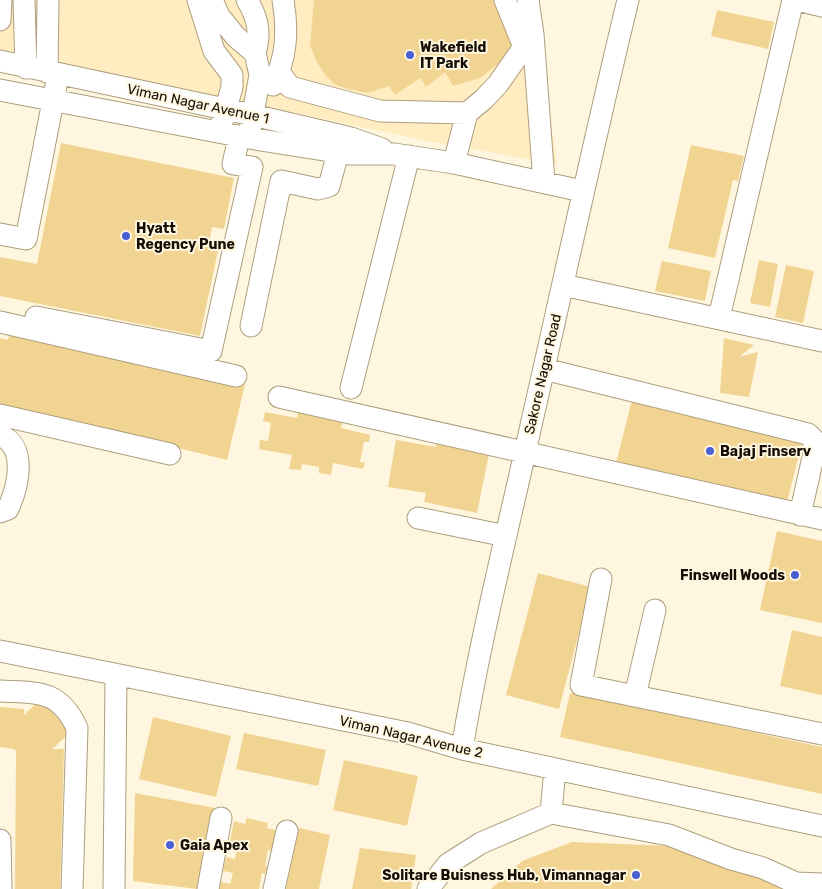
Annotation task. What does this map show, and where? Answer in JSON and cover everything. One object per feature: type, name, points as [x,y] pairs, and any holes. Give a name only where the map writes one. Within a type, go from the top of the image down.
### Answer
[{"type":"street","points":[[0,20],[1,0]]},
{"type":"street","points":[[0,234],[26,239],[53,101],[24,0]]},
{"type":"street","points":[[44,72],[48,0]]},
{"type":"street","points":[[198,0],[214,51],[232,75],[232,87],[225,109],[242,137]]},
{"type":"street","points":[[212,0],[219,16],[236,37],[255,53]]},
{"type":"street","points":[[247,0],[257,22],[260,36],[255,53],[260,75],[258,116]]},
{"type":"street","points":[[36,317],[211,351],[252,168],[234,164],[242,137],[258,116],[279,72],[287,43],[283,0]]},
{"type":"street","points":[[505,0],[529,40]]},
{"type":"street","points":[[528,0],[529,40],[544,182]]},
{"type":"street","name":"Sakore Nagar Road","points":[[462,749],[506,536],[563,285],[582,191],[628,0]]},
{"type":"street","points":[[719,318],[793,0]]},
{"type":"street","points":[[797,0],[822,6]]},
{"type":"street","points":[[454,163],[467,113],[498,84],[529,40]]},
{"type":"street","name":"Viman Nagar Avenue 1","points":[[0,62],[258,116],[351,138],[402,155]]},
{"type":"street","points":[[279,72],[290,87],[380,111],[467,113]]},
{"type":"street","name":"Viman Nagar Avenue 1","points":[[0,90],[242,137],[338,152],[402,155],[454,163],[582,191]]},
{"type":"street","points":[[251,326],[281,181],[318,189],[329,186],[338,152]]},
{"type":"street","points":[[351,388],[402,155]]},
{"type":"street","points":[[563,285],[822,340]]},
{"type":"street","points":[[0,322],[236,376]]},
{"type":"street","points":[[544,368],[808,434],[814,440],[814,453],[800,514]]},
{"type":"street","points":[[279,397],[822,519]]},
{"type":"street","points":[[0,415],[170,454]]},
{"type":"street","points":[[0,435],[9,438],[15,446],[18,469],[15,494],[8,509],[0,512]]},
{"type":"street","points":[[418,518],[506,536]]},
{"type":"street","points":[[601,579],[581,685],[822,734]]},
{"type":"street","points":[[635,696],[655,610]]},
{"type":"street","name":"Viman Nagar Avenue 2","points":[[0,651],[408,733],[462,749],[822,826]]},
{"type":"street","points":[[114,889],[116,675]]},
{"type":"street","points":[[0,691],[43,693],[59,701],[69,712],[77,728],[72,889]]},
{"type":"street","points":[[551,813],[555,769]]},
{"type":"street","points":[[428,889],[448,864],[481,843],[551,813],[669,835],[731,859],[764,868],[796,883],[822,884]]},
{"type":"street","points":[[208,889],[221,818]]},
{"type":"street","points":[[274,889],[287,831]]},
{"type":"street","points":[[0,840],[1,889]]},
{"type":"shaded area","points":[[0,0],[533,0],[557,164],[432,142],[0,50]]},
{"type":"building","name":"Wakefield IT Park","points":[[314,0],[496,0],[516,42],[499,63],[480,78],[453,86],[445,72],[426,87],[420,78],[395,95],[389,86],[368,93],[348,89],[336,85],[327,77],[318,64],[310,46]]},
{"type":"building","points":[[717,10],[774,22],[768,49],[711,36]]},
{"type":"building","name":"Hyatt Regency Pune","points":[[61,143],[234,178],[224,229],[212,227],[209,243],[219,246],[200,336],[0,296],[0,257],[37,264]]},
{"type":"building","points":[[691,145],[744,156],[738,181],[733,180],[715,258],[668,248]]},
{"type":"building","points":[[759,260],[778,264],[770,307],[750,303]]},
{"type":"building","points":[[662,261],[711,271],[705,301],[655,291]]},
{"type":"building","points":[[786,265],[814,271],[803,323],[775,317]]},
{"type":"building","points":[[11,327],[245,384],[227,460],[2,405],[0,408],[0,338],[8,340]]},
{"type":"building","points":[[724,338],[754,345],[739,357],[758,352],[749,397],[720,393]]},
{"type":"building","name":"Bajaj Finserv","points":[[633,396],[803,439],[786,506],[616,463]]},
{"type":"building","points":[[299,406],[344,413],[341,428],[370,435],[369,442],[364,442],[360,462],[365,463],[363,469],[333,463],[331,475],[319,473],[319,467],[302,464],[301,470],[289,469],[292,455],[259,449],[260,440],[268,441],[271,423],[263,421],[265,412],[297,418]]},
{"type":"building","points":[[437,438],[490,449],[477,513],[424,502],[426,493],[388,487],[396,440],[436,447]]},
{"type":"building","name":"Finswell Woods","points":[[777,531],[822,541],[822,623],[760,610]]},
{"type":"building","points":[[538,573],[591,587],[559,709],[506,695]]},
{"type":"building","points":[[792,630],[822,637],[822,695],[780,686]]},
{"type":"building","points":[[570,693],[822,747],[822,794],[560,737]]},
{"type":"building","points":[[41,699],[70,733],[52,749],[64,749],[60,889],[15,889],[16,751],[0,747],[0,707],[24,709],[24,715]]},
{"type":"building","points":[[153,717],[231,736],[216,797],[139,779]]},
{"type":"building","points":[[244,733],[326,750],[318,786],[236,769]]},
{"type":"building","points":[[344,760],[418,776],[407,826],[333,810]]},
{"type":"building","name":"Gaia Apex","points":[[135,793],[215,808],[197,889],[133,881]]},
{"type":"building","points":[[247,818],[268,823],[267,828],[280,831],[275,852],[268,850],[265,866],[272,867],[270,875],[262,873],[259,889],[219,889],[221,882],[230,884],[233,873],[223,871],[226,857],[235,859],[237,848],[229,847],[234,821],[245,824]]},
{"type":"building","points":[[299,828],[330,835],[319,889],[286,889]]},
{"type":"building","name":"Solitare Buisness Hub, Vimannagar","points":[[572,842],[669,846],[809,889],[491,889],[522,861]]},
{"type":"building","points":[[360,848],[416,855],[411,889],[352,889]]},
{"type":"place","name":"Wakefield IT Park","points":[[410,55]]},
{"type":"place","name":"Hyatt Regency Pune","points":[[126,236]]},
{"type":"place","name":"Bajaj Finserv","points":[[710,451]]},
{"type":"place","name":"Finswell Woods","points":[[795,575]]},
{"type":"place","name":"Gaia Apex","points":[[170,845]]},
{"type":"place","name":"Solitare Buisness Hub, Vimannagar","points":[[636,875]]}]
